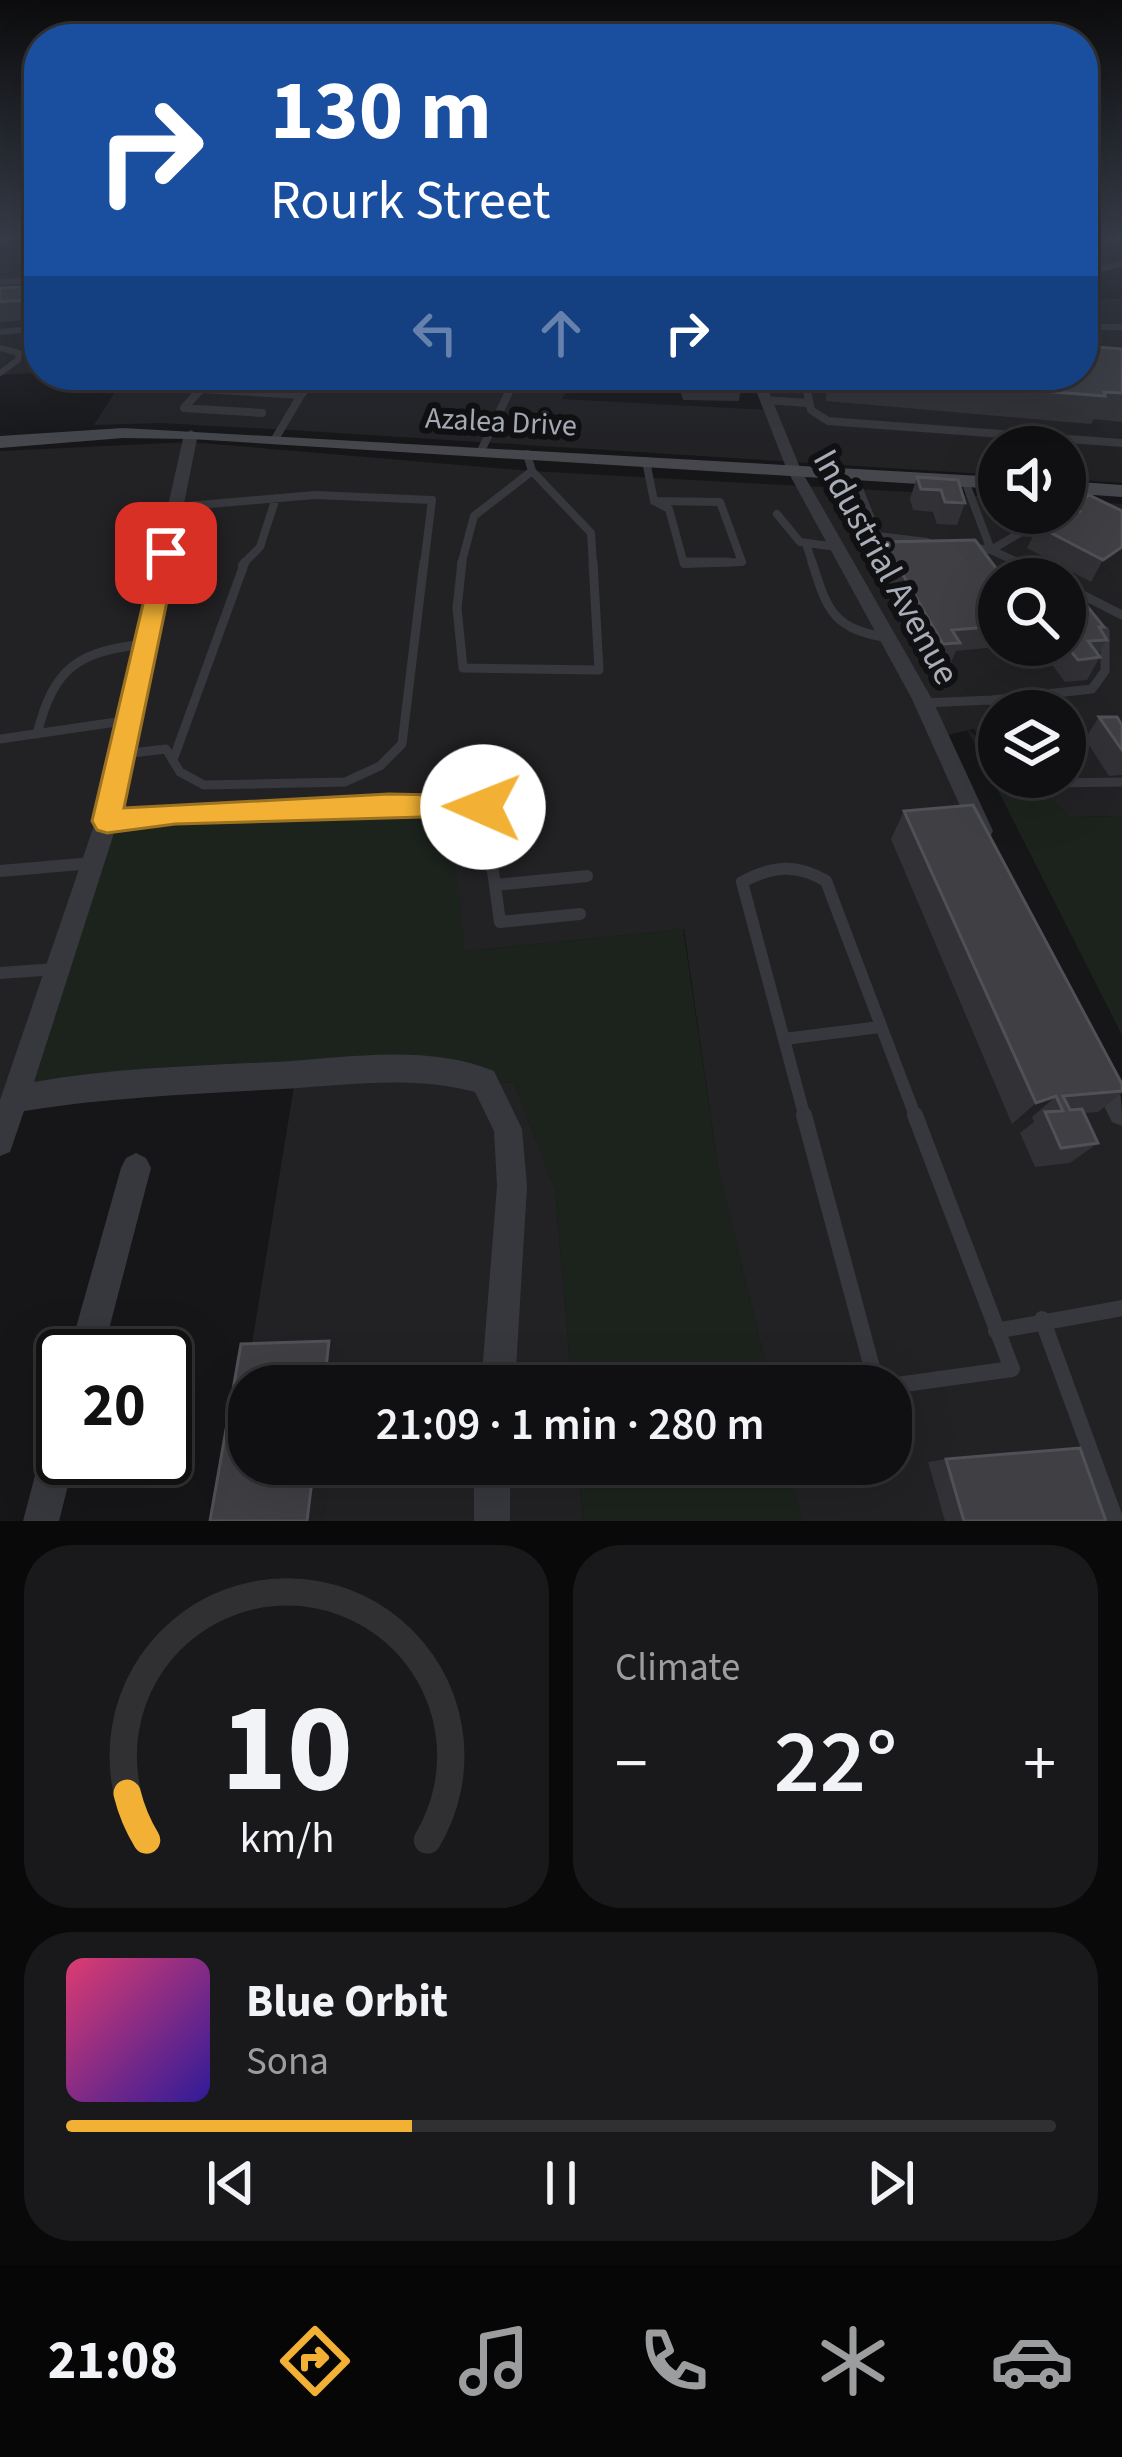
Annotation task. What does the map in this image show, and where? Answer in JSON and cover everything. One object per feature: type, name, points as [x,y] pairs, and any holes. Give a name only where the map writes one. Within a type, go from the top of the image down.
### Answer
[{"type":"street","name":"Industrial Avenue","points":[[761,390],[794,470],[923,703],[992,852]]},
{"type":"street","name":"Azalea Drive","points":[[0,442],[76,435],[191,434],[482,451],[529,462],[646,461],[978,482]]},
{"type":"street","points":[[0,1142],[107,821],[191,434]]},
{"type":"street","points":[[1086,488],[1122,491]]},
{"type":"street","points":[[1090,1050],[1122,1112]]},
{"type":"street","points":[[15,1099],[88,1085],[325,1073],[450,1070],[484,1081],[508,1130],[512,1186],[499,1365]]},
{"type":"street","points":[[92,1329],[136,1168]]},
{"type":"street","points":[[40,1521],[50,1485]]},
{"type":"street","points":[[492,1485],[492,1521]]},
{"type":"lane","points":[[0,348],[19,353],[18,360],[0,373]]},
{"type":"lane","points":[[200,390],[184,408],[262,413]]},
{"type":"lane","points":[[235,390],[303,392],[275,439]]},
{"type":"lane","points":[[482,451],[510,390]]},
{"type":"lane","points":[[806,390],[814,416],[828,421],[1122,443]]},
{"type":"lane","points":[[765,400],[807,403]]},
{"type":"lane","points":[[646,461],[654,501]]},
{"type":"lane","points":[[529,462],[591,533],[599,670],[463,668],[457,616],[460,570],[470,550],[474,516],[529,462]]},
{"type":"lane","points":[[854,473],[878,536],[991,550],[1007,558]]},
{"type":"lane","points":[[965,481],[991,550]]},
{"type":"lane","points":[[173,760],[239,568],[260,547],[276,498]]},
{"type":"lane","points":[[123,754],[166,749],[179,772],[204,785],[345,782],[380,766],[402,744],[432,500],[276,498],[176,507]]},
{"type":"lane","points":[[654,501],[720,502],[742,562],[684,564],[669,509],[654,501]]},
{"type":"lane","points":[[777,514],[788,536],[807,547],[837,547]]},
{"type":"lane","points":[[991,550],[1018,534]]},
{"type":"lane","points":[[807,547],[833,620],[852,634],[889,638]]},
{"type":"lane","points":[[1086,597],[1122,615]]},
{"type":"lane","points":[[1092,620],[1105,632],[1122,636]]},
{"type":"lane","points":[[1086,690],[1105,671],[1105,632]]},
{"type":"lane","points":[[37,734],[54,680],[86,654],[146,644]]},
{"type":"lane","points":[[923,703],[978,705]]},
{"type":"lane","points":[[0,739],[130,720]]},
{"type":"lane","points":[[1086,783],[1122,782]]},
{"type":"lane","points":[[107,821],[175,813],[389,805],[483,807],[500,922],[580,914]]},
{"type":"lane","points":[[0,871],[93,862]]},
{"type":"lane","points":[[871,1365],[742,882],[778,866],[793,865],[826,881],[1012,1369],[912,1383]]},
{"type":"lane","points":[[495,885],[587,876]]},
{"type":"lane","points":[[0,973],[59,968]]},
{"type":"lane","points":[[784,1039],[880,1027]]},
{"type":"lane","points":[[996,1331],[1122,1307]]},
{"type":"lane","points":[[1042,1319],[1116,1521]]},
{"type":"shaded area","points":[[0,307],[24,307],[24,374],[0,375]]},
{"type":"shaded area","points":[[1098,307],[1122,307],[1122,483],[1086,480],[1086,426],[978,426],[978,474],[291,430],[160,423],[94,425],[116,390],[567,390],[562,399],[767,410],[761,390],[1098,390]]},
{"type":"shaded area","points":[[190,442],[532,471],[978,496],[978,534],[1086,534],[1086,501],[1122,504],[1122,816],[1070,817],[1049,798],[1086,798],[1086,690],[978,690],[978,734],[973,729],[940,737],[1122,1112],[1122,1521],[802,1521],[794,1485],[912,1485],[912,1365],[766,1365],[719,1173],[684,929],[465,951],[175,813],[0,1142],[0,451]]},
{"type":"shaded area","points":[[1002,798],[1049,798],[1070,817],[1122,816],[1122,1035]]},
{"type":"shaded area","points":[[450,806],[465,951],[683,929],[719,1173],[766,1365],[570,1365],[555,1189],[514,1083],[484,1081],[450,1070],[15,1099],[107,821],[175,813]]},
{"type":"shaded area","points":[[296,1074],[514,1083],[555,1189],[570,1365],[248,1365]]},
{"type":"shaded area","points":[[229,1485],[580,1485],[583,1521],[223,1521]]},
{"type":"shaded area","points":[[580,1485],[794,1485],[802,1521],[583,1521]]},
{"type":"building","points":[[1098,347],[1122,349],[1122,393],[1104,392],[1105,396],[1029,390],[1098,390]]},
{"type":"building","points":[[917,477],[958,480],[965,503],[945,502],[941,490],[921,489]]},
{"type":"building","points":[[1086,497],[1122,511],[1122,547],[1103,560],[1053,534],[1086,534]]},
{"type":"building","points":[[975,540],[988,558],[978,558],[978,628],[952,630],[960,643],[943,644],[884,542]]},
{"type":"building","points":[[1086,605],[1104,627],[1099,627],[1107,640],[1088,641],[1100,657],[1086,659]]},
{"type":"building","points":[[1099,717],[1117,717],[1122,725],[1122,750]]},
{"type":"building","points":[[973,805],[1122,1084],[1122,1091],[1063,1096],[1070,1110],[1082,1109],[1098,1143],[1061,1148],[1045,1112],[1063,1111],[1056,1096],[1036,1103],[904,811]]},
{"type":"building","points":[[329,1341],[326,1365],[237,1365],[241,1344]]},
{"type":"building","points":[[228,1418],[228,1485],[311,1485],[307,1521],[210,1521]]},
{"type":"building","points":[[1080,1448],[1106,1521],[964,1521],[946,1459]]},
{"type":"route","points":[[166,553],[107,821],[175,813],[389,805],[483,807]]}]
